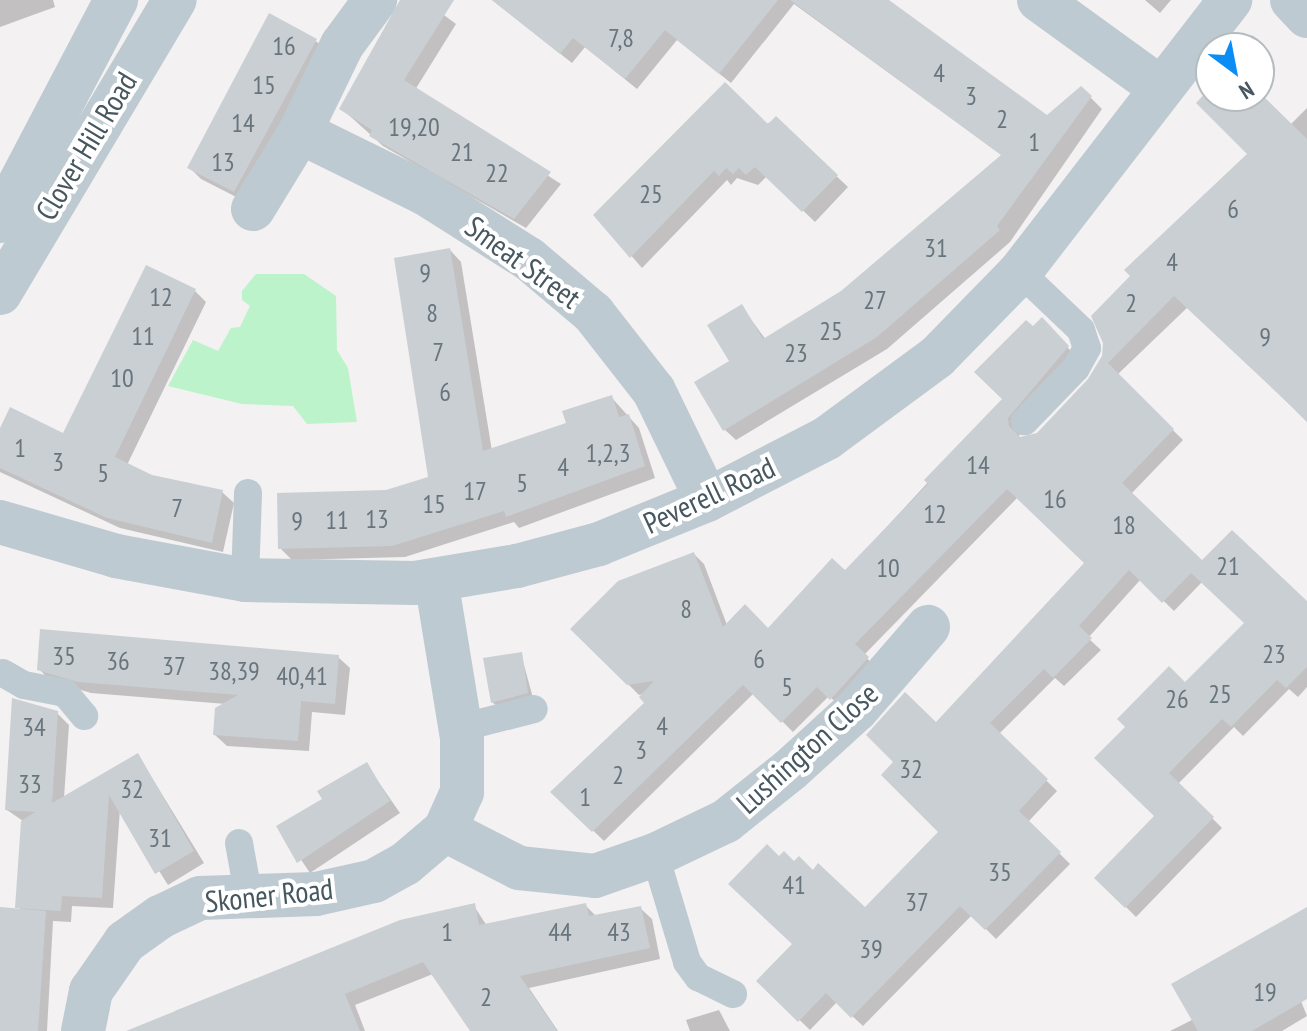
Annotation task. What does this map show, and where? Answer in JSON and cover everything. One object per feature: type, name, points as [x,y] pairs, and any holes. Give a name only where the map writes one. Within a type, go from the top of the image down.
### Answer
[{"type":"street","name":"Clover Hill Road","points":[[0,221],[116,0]]},
{"type":"street","name":"Clover Hill Road","points":[[0,293],[175,0]]},
{"type":"street","points":[[253,209],[300,132],[342,45],[375,0]]},
{"type":"street","points":[[1039,0],[1159,87]]},
{"type":"street","name":"Peverell Road","points":[[0,522],[116,556],[245,580],[436,580],[599,544],[707,500],[827,438],[937,357],[1020,272],[1159,87],[1230,0]]},
{"type":"street","points":[[1292,0],[1307,16]]},
{"type":"street","name":"Smeat Street","points":[[300,132],[426,194],[529,259],[593,313],[654,391],[707,500]]},
{"type":"street","name":"Skoner Road","points":[[83,1031],[91,991],[125,942],[200,898],[248,893],[316,894],[374,881],[405,864],[445,830],[462,792],[460,728],[436,580]]},
{"type":"street","name":"Lushington Close","points":[[445,830],[519,868],[595,876],[655,855],[726,821],[790,770],[856,710],[928,627]]},
{"type":"lane","points":[[1020,272],[1081,330],[1087,348],[1076,368],[1025,421]]},
{"type":"lane","points":[[245,580],[248,493]]},
{"type":"lane","points":[[3,673],[24,685],[65,693],[84,716]]},
{"type":"lane","points":[[460,728],[534,709]]},
{"type":"lane","points":[[239,843],[248,893]]},
{"type":"lane","points":[[655,855],[687,962],[698,977],[733,994]]},
{"type":"green space","points":[[256,274],[304,274],[336,296],[337,350],[348,368],[357,422],[307,424],[293,406],[242,404],[168,386],[193,340],[218,351],[231,328],[240,327],[250,306],[242,300],[242,291]]},
{"type":"building","points":[[400,0],[454,0],[404,80],[551,172],[514,219],[369,136],[372,130],[339,109]]},
{"type":"building","points":[[492,0],[778,0],[719,74],[665,30],[625,79],[573,38],[560,54]]},
{"type":"building","points":[[790,0],[889,0],[1047,115],[1081,86],[1092,96],[997,226],[1000,230],[877,337],[723,431],[694,382],[729,361],[707,325],[742,304],[763,339],[841,291],[1001,155]]},
{"type":"building","points":[[269,13],[317,39],[234,192],[187,168]]},
{"type":"building","points":[[725,82],[768,124],[776,116],[838,175],[802,212],[755,167],[746,175],[739,168],[733,174],[726,168],[719,176],[714,171],[630,258],[593,215]]},
{"type":"building","points":[[1275,108],[1307,139],[1307,421],[1174,296],[1108,363],[1174,429],[1122,483],[1202,560],[1232,530],[1307,601],[1307,667],[1286,688],[1277,680],[1231,727],[1222,719],[1169,773],[1214,817],[1125,908],[1094,878],[1154,816],[1094,758],[1125,727],[1117,719],[1169,666],[1185,682],[1244,623],[1191,573],[1162,603],[1129,570],[1079,626],[1092,638],[1053,678],[1044,669],[990,723],[1048,779],[1019,811],[1061,852],[985,930],[960,906],[851,1018],[826,993],[798,1022],[756,981],[792,944],[728,884],[767,844],[779,856],[784,851],[794,861],[799,856],[813,870],[818,863],[865,907],[938,832],[881,775],[893,762],[866,735],[905,692],[936,722],[1084,563],[1007,489],[855,644],[869,657],[830,700],[817,687],[781,723],[743,685],[592,832],[550,792],[644,703],[639,697],[654,681],[627,685],[570,629],[618,581],[694,552],[723,627],[745,604],[768,628],[832,558],[845,570],[928,484],[924,480],[1002,399],[974,372],[1026,320],[1033,326],[1042,317],[1069,346],[1008,418],[1009,426],[1020,437],[1037,433],[1088,379],[1102,356],[1103,343],[1091,316],[1130,276],[1124,270],[1247,154],[1205,112],[1275,112]]},
{"type":"building","points":[[450,248],[483,451],[566,423],[562,411],[612,395],[619,417],[629,414],[645,466],[506,517],[504,511],[392,546],[278,549],[277,493],[386,490],[428,477],[394,258]]},
{"type":"building","points":[[146,265],[196,289],[115,457],[152,475],[223,490],[212,543],[107,518],[0,468],[0,428],[10,407],[63,433]]},
{"type":"building","points":[[40,629],[339,655],[335,704],[301,701],[298,741],[213,735],[215,708],[238,695],[78,682],[37,670]]},
{"type":"building","points":[[522,652],[528,693],[491,703],[483,658]]},
{"type":"building","points":[[12,698],[58,711],[52,803],[138,753],[194,851],[155,874],[109,795],[102,898],[62,896],[61,911],[15,908],[21,821],[35,812],[5,810]]},
{"type":"building","points":[[367,762],[390,801],[297,863],[276,826],[322,799],[317,791]]},
{"type":"building","points":[[475,903],[479,925],[586,903],[589,916],[641,906],[650,948],[520,976],[557,1031],[470,1031],[423,962],[345,994],[360,1031],[126,1031],[400,920]]},
{"type":"building","points":[[0,907],[46,911],[38,1031],[0,1031]]},
{"type":"building","points":[[1307,907],[1307,999],[1252,1031],[1198,1031],[1171,984]]}]
